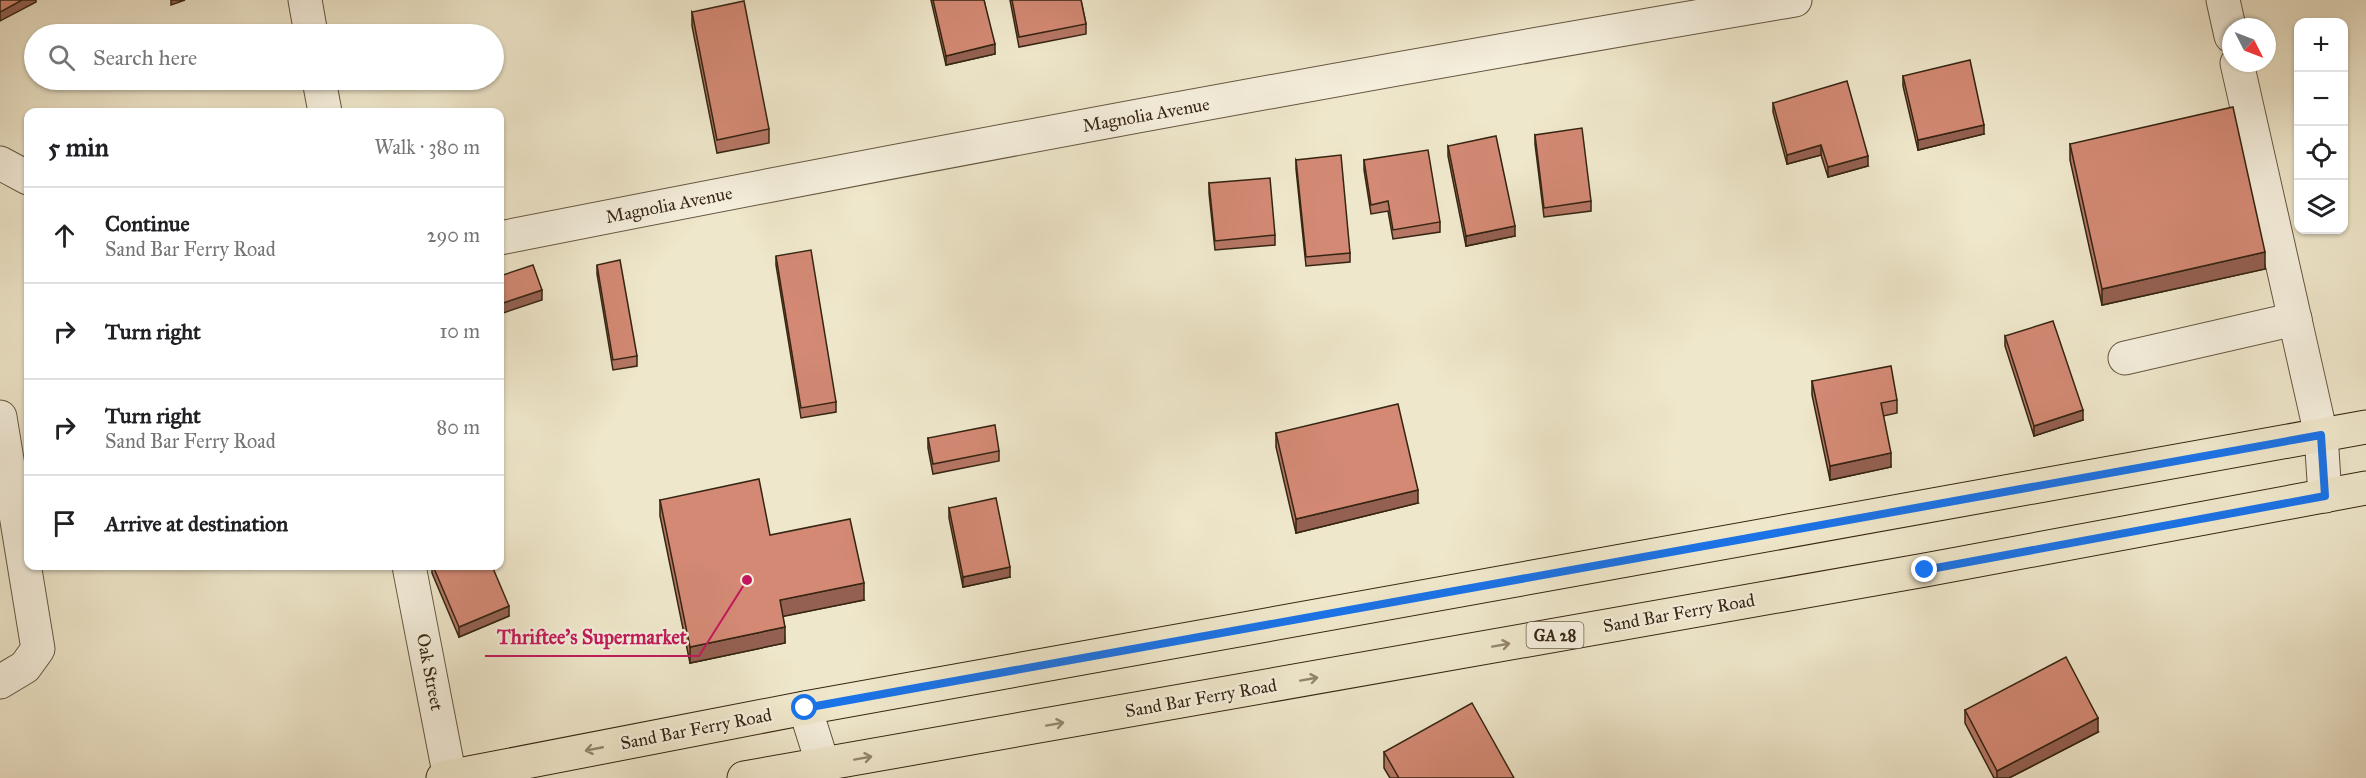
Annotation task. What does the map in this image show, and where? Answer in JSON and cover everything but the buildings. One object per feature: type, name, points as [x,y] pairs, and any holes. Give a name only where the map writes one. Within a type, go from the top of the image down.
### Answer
[{"type":"main road","name":"Sand Bar Ferry Road","points":[[448,778],[805,708],[2366,427]]},
{"type":"main road","name":"Sand Bar Ferry Road","points":[[744,778],[1925,570],[2366,488]]},
{"type":"street","points":[[305,0],[309,24]]},
{"type":"street","name":"Magnolia Avenue","points":[[504,237],[873,164],[1795,0]]},
{"type":"street","points":[[2223,0],[2227,18]]},
{"type":"street","points":[[2239,72],[2321,435],[2325,496]]},
{"type":"street","points":[[321,90],[324,108]]},
{"type":"street","points":[[0,163],[24,176]]},
{"type":"street","points":[[2125,358],[2295,319]]},
{"type":"street","points":[[0,417],[24,564]]},
{"type":"street","points":[[0,682],[25,667],[38,649],[25,570]]},
{"type":"street","name":"Oak Street","points":[[410,570],[448,778]]},
{"type":"street","points":[[805,708],[823,765]]},
{"type":"place","name":"Thriftee's Supermarket","points":[[747,580]]},
{"type":"route","points":[[805,708],[2321,435],[2325,496],[1925,570]]}]
